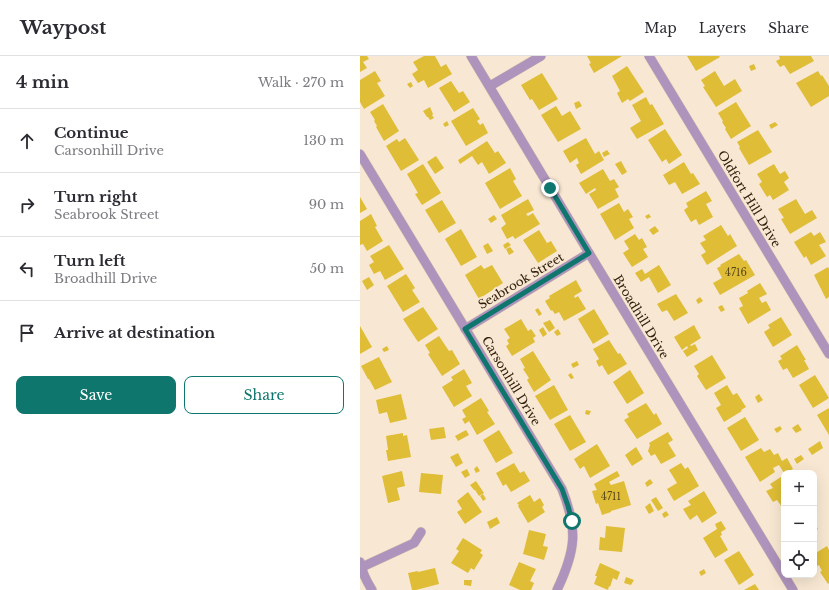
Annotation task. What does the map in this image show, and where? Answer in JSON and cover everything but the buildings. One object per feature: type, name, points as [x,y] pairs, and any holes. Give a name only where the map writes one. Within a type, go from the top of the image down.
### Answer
[{"type":"street","name":"Broadhill Drive","points":[[471,56],[792,590]]},
{"type":"street","points":[[490,86],[540,56]]},
{"type":"street","name":"Oldfort Hill Drive","points":[[648,56],[829,354]]},
{"type":"street","name":"Carsonhill Drive","points":[[360,154],[562,489],[572,521],[573,539],[566,571],[557,590]]},
{"type":"street","name":"Seabrook Street","points":[[465,329],[589,253]]},
{"type":"street","points":[[372,590],[360,566],[414,543],[421,532]]},
{"type":"route","points":[[550,188],[589,253],[465,329],[562,489],[572,521]]}]
